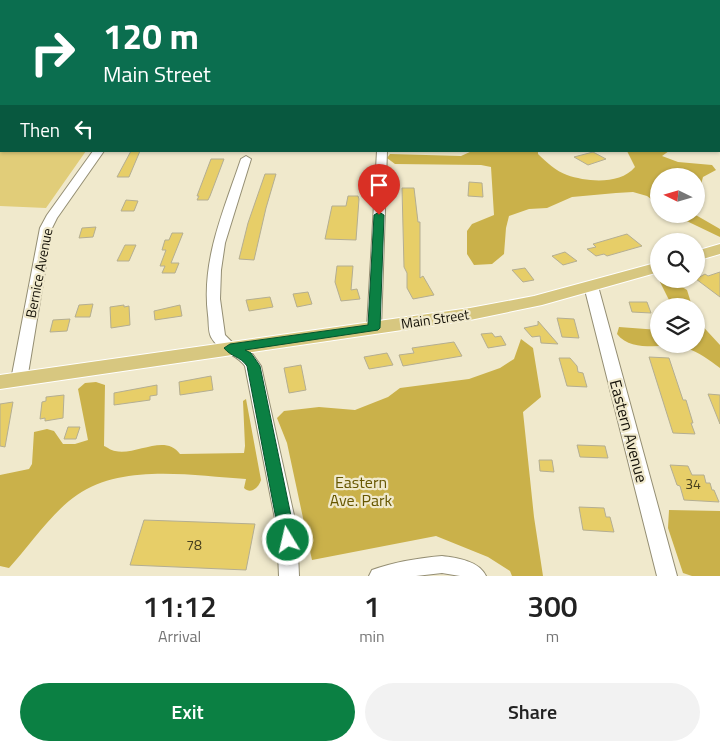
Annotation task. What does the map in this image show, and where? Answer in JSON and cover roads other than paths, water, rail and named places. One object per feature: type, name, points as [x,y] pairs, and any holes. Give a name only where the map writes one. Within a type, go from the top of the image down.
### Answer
[{"type":"main road","points":[[705,253],[720,249]]},
{"type":"main road","name":"Main Street","points":[[0,382],[495,309],[650,270]]},
{"type":"street","name":"Bernice Avenue","points":[[19,380],[46,228],[51,218],[98,152]]},
{"type":"street","points":[[374,328],[382,152]]},
{"type":"street","points":[[246,159],[221,235],[213,278],[214,310],[218,336],[230,348],[246,356],[253,366],[287,529],[289,576]]},
{"type":"street","name":"Eastern Avenue","points":[[591,286],[667,576]]},
{"type":"street","points":[[379,576],[448,563],[471,571],[476,576]]},
{"type":"park label","name":"Eastern Ave. Park","points":[[361,491]]}]
